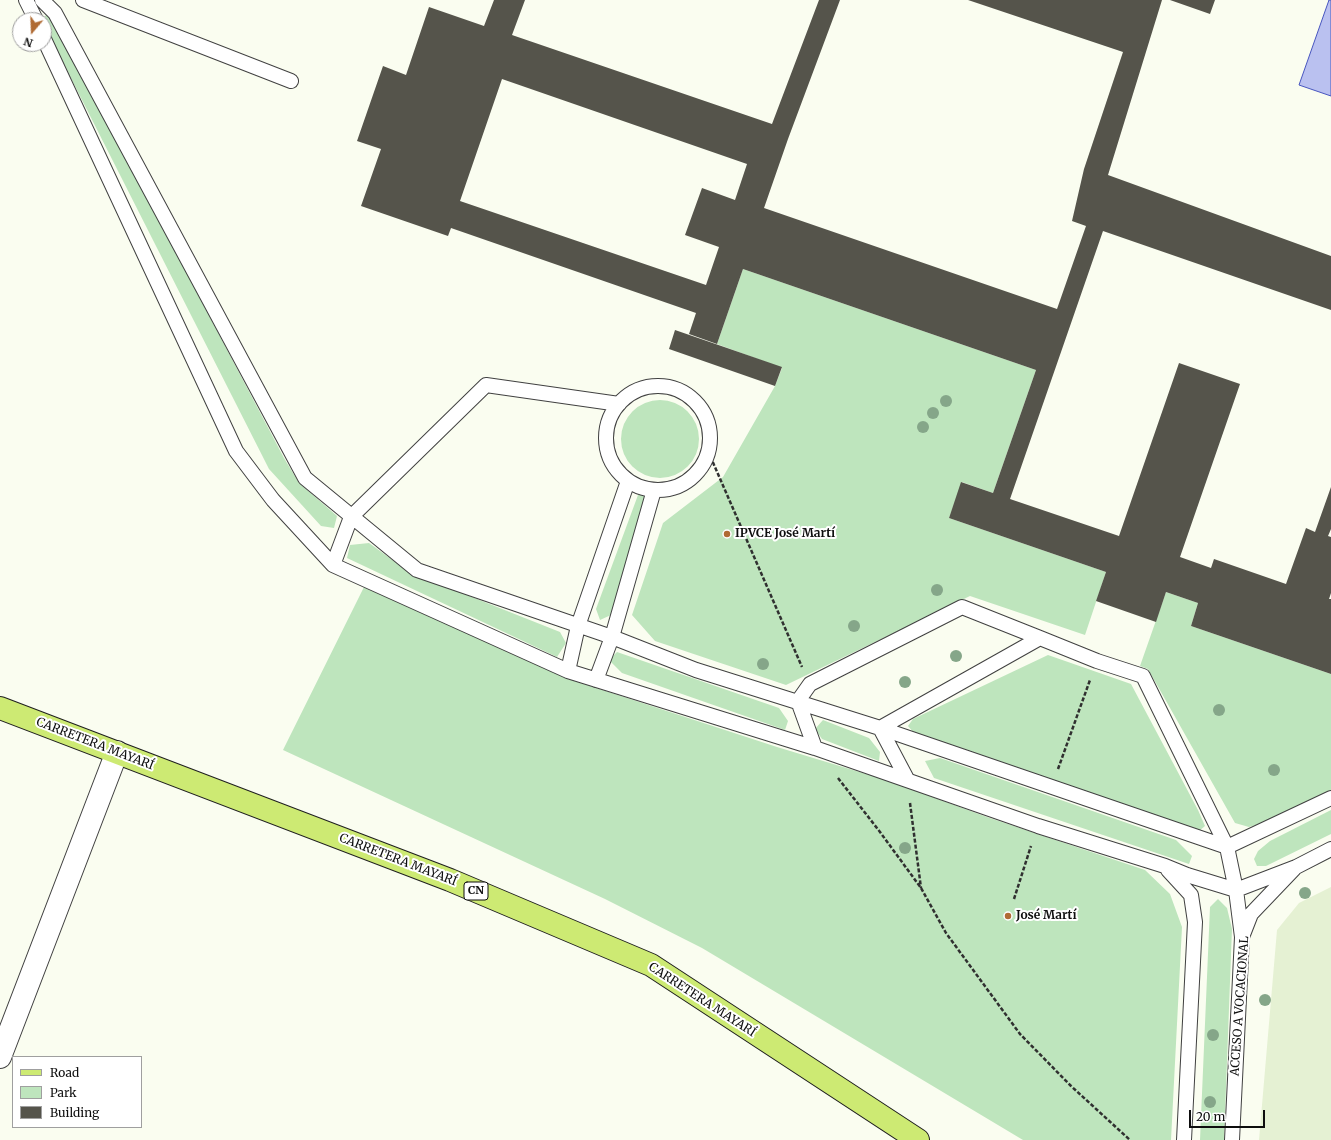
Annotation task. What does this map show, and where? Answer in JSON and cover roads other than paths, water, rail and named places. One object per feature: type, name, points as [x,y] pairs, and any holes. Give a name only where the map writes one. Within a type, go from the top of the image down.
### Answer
[{"type":"main road","name":"CARRETERA MAYARÍ","points":[[0,708],[450,880],[651,965],[918,1140]]},
{"type":"street","points":[[0,1057],[117,752]]},
{"type":"lane","points":[[26,0],[32,12]]},
{"type":"lane","points":[[42,0],[55,12],[305,478],[417,570],[612,637],[696,670],[880,728],[1227,846],[1331,798]]},
{"type":"lane","points":[[83,0],[291,81]]},
{"type":"lane","points":[[50,52],[236,451],[273,500],[333,564],[568,671],[814,748],[907,779],[1038,826],[1236,890],[1296,866],[1331,849]]},
{"type":"lane","points":[[333,564],[351,516],[486,385],[618,404]]},
{"type":"lane","points":[[651,387],[665,387],[681,392],[694,401],[707,420],[710,436],[704,464],[693,477],[680,486],[672,488],[654,490],[642,488],[628,481],[616,470],[611,461],[606,441],[609,418],[618,404],[636,391],[651,387]]},
{"type":"lane","points":[[568,671],[578,626],[628,481]]},
{"type":"lane","points":[[596,680],[612,637],[654,490]]},
{"type":"lane","points":[[798,701],[810,684],[962,607],[1097,661],[1143,676],[1227,846],[1236,890],[1242,937]]},
{"type":"lane","points":[[880,728],[1040,638]]},
{"type":"lane","points":[[798,701],[814,748]]},
{"type":"lane","points":[[880,728],[907,779]]},
{"type":"lane","points":[[1165,866],[1191,895],[1195,922],[1184,1140]]},
{"type":"lane","name":"ACCESO A VOCACIONAL","points":[[1232,1140],[1242,937],[1251,914],[1296,866]]},
{"type":"water","points":[[1329,0],[1331,0],[1331,96],[1299,85]]},
{"type":"place","name":"IPVCE José Martí","points":[[727,534]]},
{"type":"place","name":"José Martí","points":[[1008,916]]}]
